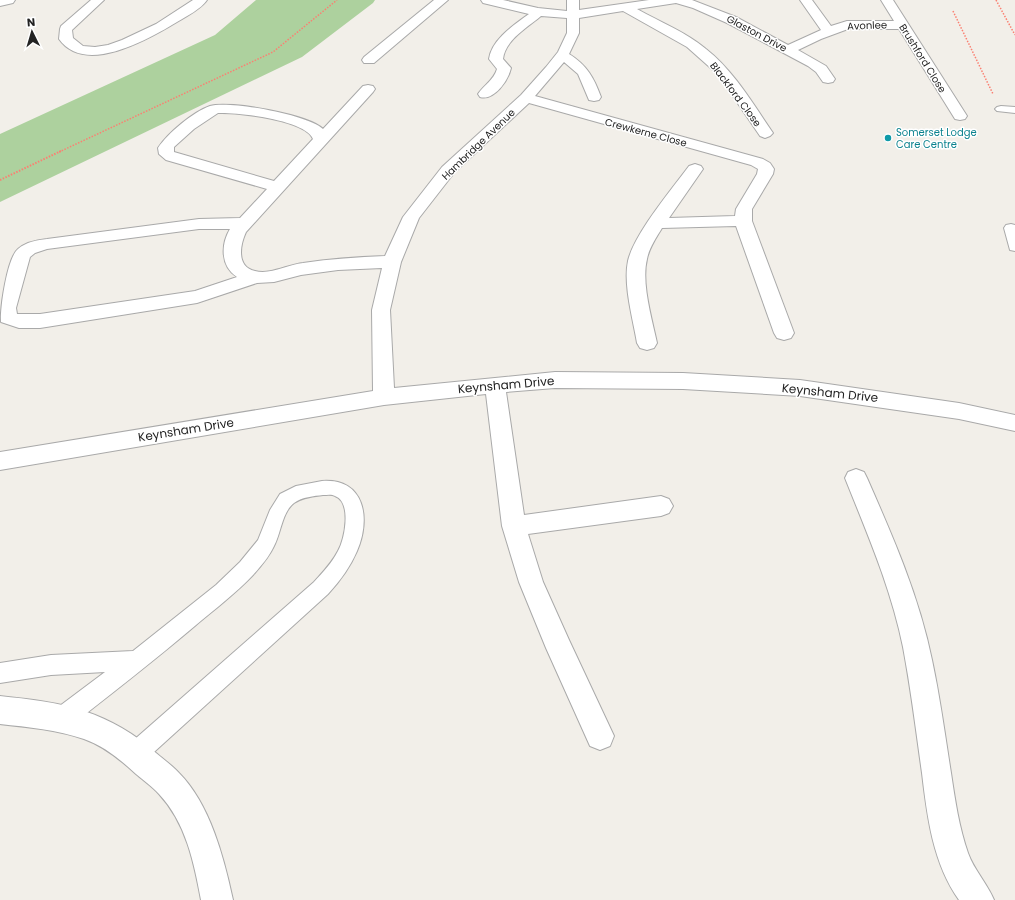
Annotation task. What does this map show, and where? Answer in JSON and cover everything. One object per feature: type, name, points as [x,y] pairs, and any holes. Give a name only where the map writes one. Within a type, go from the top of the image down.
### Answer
[{"type":"street","points":[[0,2],[9,0]]},
{"type":"street","points":[[98,0],[66,29],[66,39],[81,50],[98,50],[128,42],[171,21],[202,0]]},
{"type":"street","points":[[369,60],[442,0]]},
{"type":"street","points":[[487,0],[538,12],[574,15],[674,0]]},
{"type":"street","name":"Hambridge Avenue","points":[[384,398],[381,310],[392,262],[411,216],[448,170],[526,98],[551,70],[562,55],[573,33],[573,0]]},
{"type":"street","name":"Glaston Drive","points":[[679,0],[698,5],[735,21],[813,63],[821,69],[828,79]]},
{"type":"street","points":[[806,0],[828,31]]},
{"type":"street","name":"Brushford Close","points":[[887,0],[960,116]]},
{"type":"street","name":"Blackford Close","points":[[625,7],[684,40],[702,52],[716,65],[765,133]]},
{"type":"street","points":[[485,94],[498,81],[504,72],[504,68],[497,62],[496,57],[498,50],[504,42],[538,12]]},
{"type":"street","name":"Avonlee","points":[[787,50],[828,31],[847,25],[903,25]]},
{"type":"street","points":[[562,55],[583,70],[588,78],[594,97]]},
{"type":"street","points":[[257,277],[245,274],[238,269],[232,259],[233,241],[244,223],[368,89]]},
{"type":"street","name":"Crewkerne Close","points":[[526,98],[758,162],[766,167],[765,174],[744,209],[743,221]]},
{"type":"street","points":[[277,187],[172,157],[167,154],[166,148],[171,141],[210,111],[220,108],[234,109],[300,122],[314,129],[321,139]]},
{"type":"street","points":[[647,343],[636,275],[637,260],[657,223],[695,169]]},
{"type":"street","points":[[657,223],[743,221],[784,334]]},
{"type":"street","points":[[244,223],[199,224],[34,247],[27,250],[21,256],[7,308],[8,317],[12,320],[19,321],[40,320],[173,302],[197,297],[257,277],[278,276],[301,269],[322,266],[392,262]]},
{"type":"street","name":"Keynsham Drive","points":[[0,461],[384,398],[495,385],[555,380],[675,381],[800,388],[877,398],[959,412],[1015,424]]},
{"type":"street","points":[[495,385],[514,526],[531,582],[559,648],[600,736]]},
{"type":"street","points":[[856,478],[904,599],[916,647],[945,827],[959,870],[968,888],[978,900]]},
{"type":"street","points":[[514,526],[661,506]]},
{"type":"street","points":[[0,710],[45,715],[61,719],[109,735],[135,754],[169,784],[188,810],[202,843],[213,878],[217,900]]},
{"type":"lane","points":[[1001,109],[1015,110]]},
{"type":"lane","points":[[1011,228],[1015,247]]},
{"type":"lane","points":[[61,719],[176,629],[246,569],[259,555],[268,541],[282,501],[303,491],[338,488],[345,493],[352,501],[354,528],[350,545],[342,563],[321,588],[135,754]]},
{"type":"lane","points":[[0,673],[51,665],[136,660]]},
{"type":"path","points":[[0,180],[273,52],[337,0]]},
{"type":"path","points":[[996,0],[1015,36]]},
{"type":"path","points":[[953,12],[1001,109]]},
{"type":"green space","points":[[256,0],[375,0],[302,57],[0,202],[0,134],[215,35]]},
{"type":"place","name":"Somerset Lodge Care Centre","points":[[888,138]]}]
